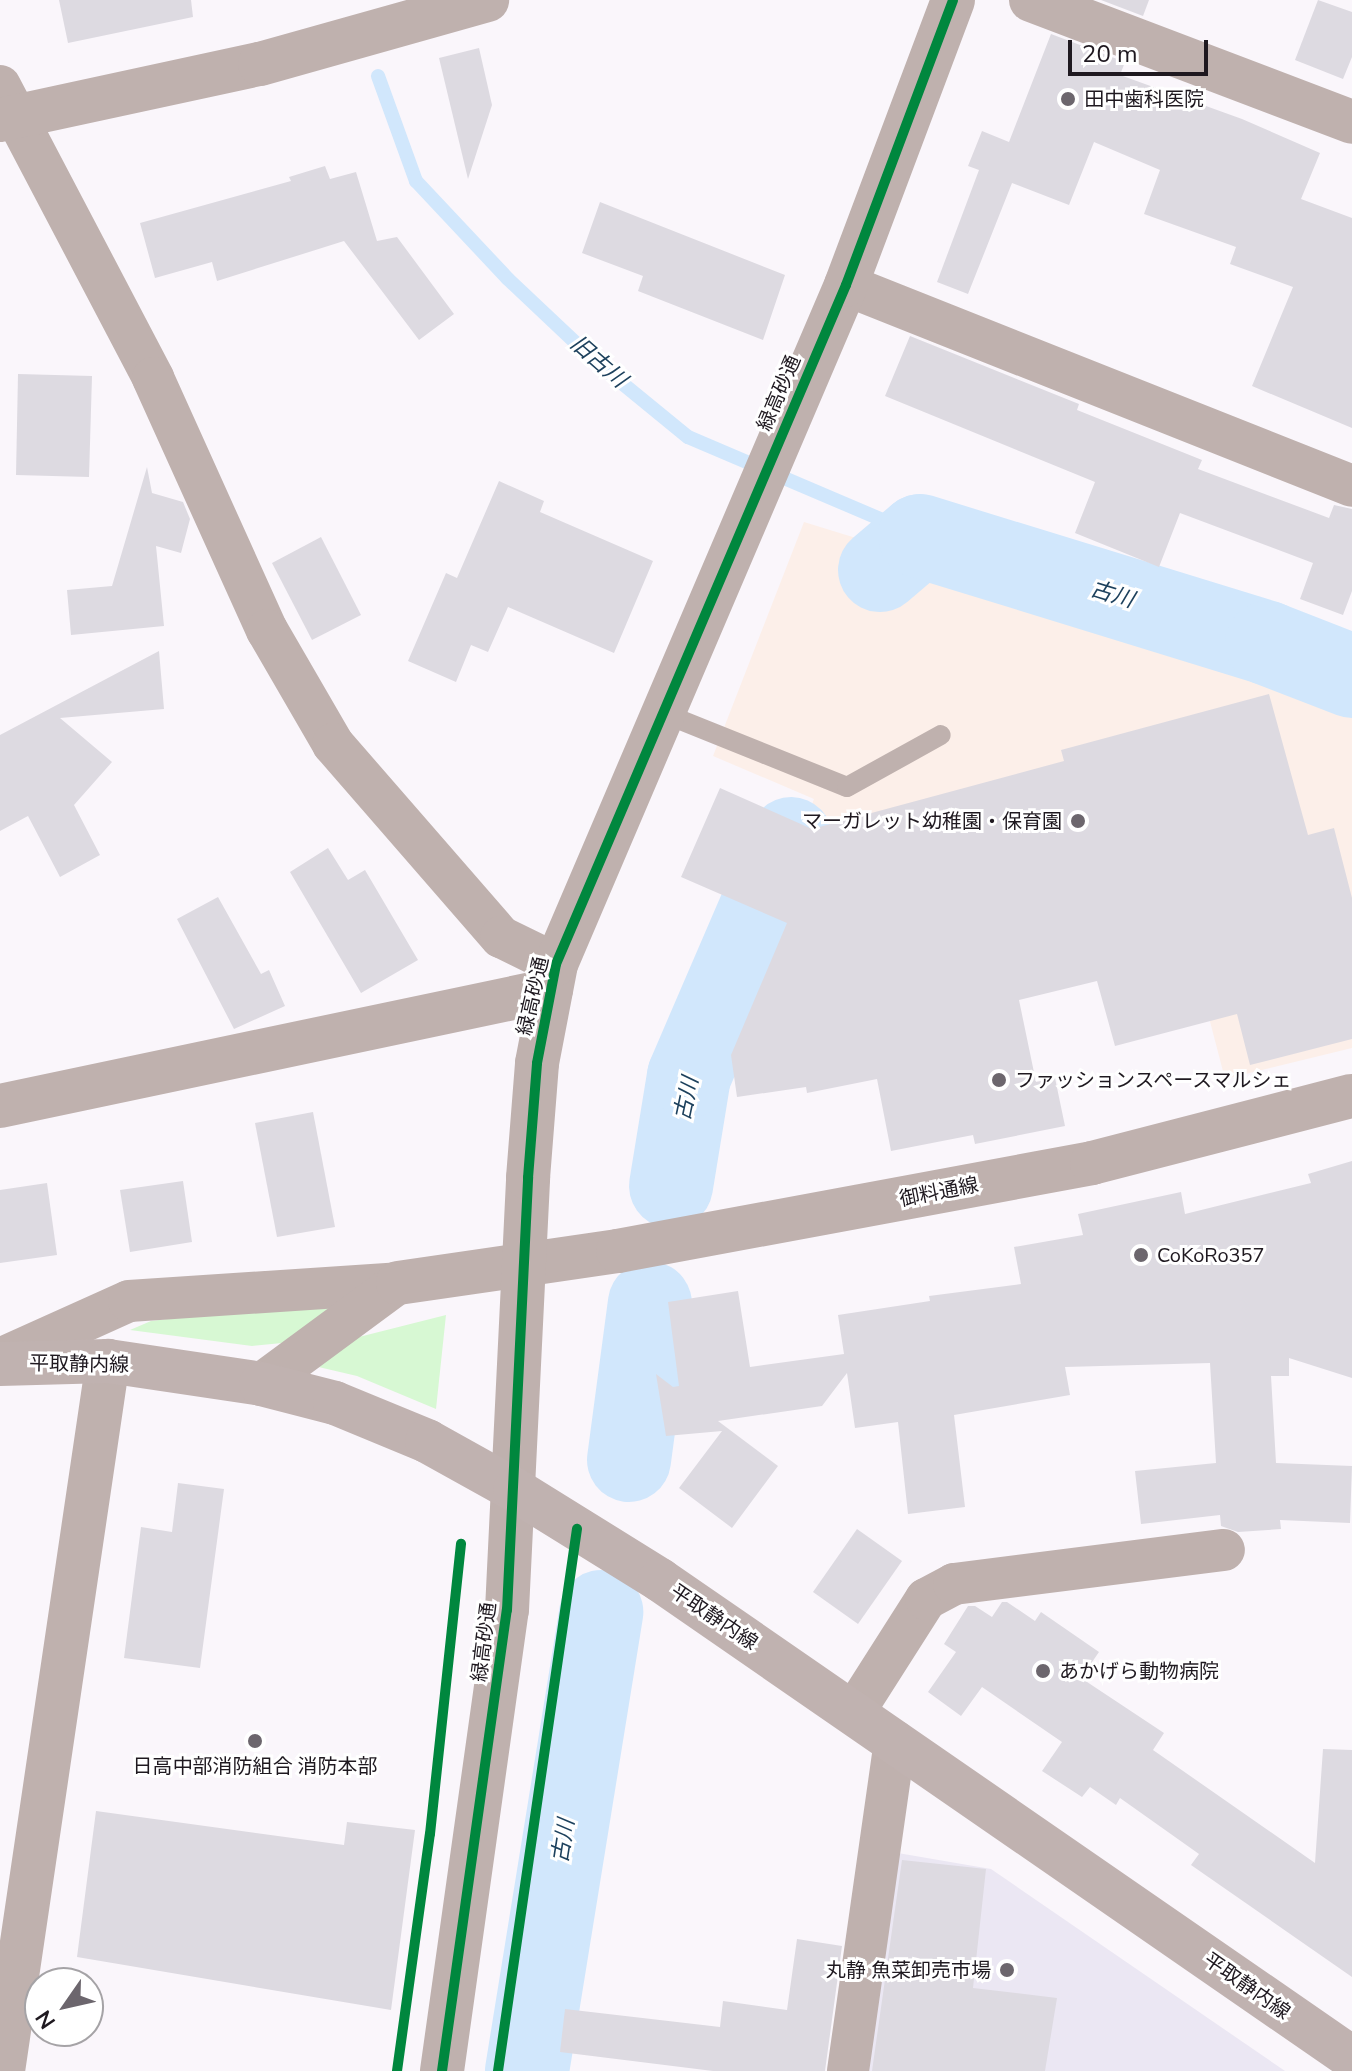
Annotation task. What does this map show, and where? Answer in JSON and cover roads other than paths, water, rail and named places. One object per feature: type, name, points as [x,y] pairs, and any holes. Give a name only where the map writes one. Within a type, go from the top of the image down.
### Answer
[{"type":"main road","name":"平取静内線","points":[[0,1361],[108,1361],[261,1384],[335,1403],[427,1441],[515,1490],[660,1580],[1352,2058]]},
{"type":"street","points":[[487,0],[260,64],[5,108],[153,378],[267,630],[333,744],[501,937],[554,977]]},
{"type":"street","name":"緑高砂通","points":[[442,2071],[507,1610],[515,1490],[522,1267],[537,1063],[554,977],[846,285],[953,0]]},
{"type":"street","points":[[1031,0],[1352,122]]},
{"type":"street","points":[[846,285],[1352,486]]},
{"type":"street","points":[[0,1106],[554,977]]},
{"type":"street","name":"御料通線","points":[[398,1283],[522,1267],[1092,1163],[1352,1096]]},
{"type":"street","points":[[0,1361],[129,1301],[398,1283]]},
{"type":"street","points":[[261,1384],[398,1283]]},
{"type":"street","points":[[3,2071],[11,1938],[108,1361]]},
{"type":"street","points":[[854,1712],[926,1599],[954,1584],[1224,1550]]},
{"type":"street","points":[[848,2071],[895,1741]]},
{"type":"lane","points":[[663,713],[847,787],[941,735]]},
{"type":"waterway","name":"旧古川","points":[[378,76],[416,181],[508,279],[595,361],[688,437],[920,536]]},
{"type":"waterway","name":"古川","points":[[880,570],[920,536],[1267,643],[1352,676]]},
{"type":"waterway","name":"古川","points":[[671,1186],[689,1076],[791,839]]},
{"type":"waterway","name":"古川","points":[[629,1460],[650,1303]]},
{"type":"waterway","name":"古川","points":[[527,2071],[601,1612]]},
{"type":"place","name":"田中歯科医院","points":[[1068,99]]},
{"type":"place","name":"マーガレット幼稚園・保育園","points":[[1078,821]]},
{"type":"place","name":"ファッションスペースマルシェ","points":[[999,1080]]},
{"type":"place","name":"CoKoRo357","points":[[1141,1255]]},
{"type":"place","name":"あかげら動物病院","points":[[1043,1671]]},
{"type":"place","name":"日高中部消防組合 消防本部","points":[[255,1741]]},
{"type":"place","name":"丸静 魚菜卸売市場","points":[[1007,1970]]}]
